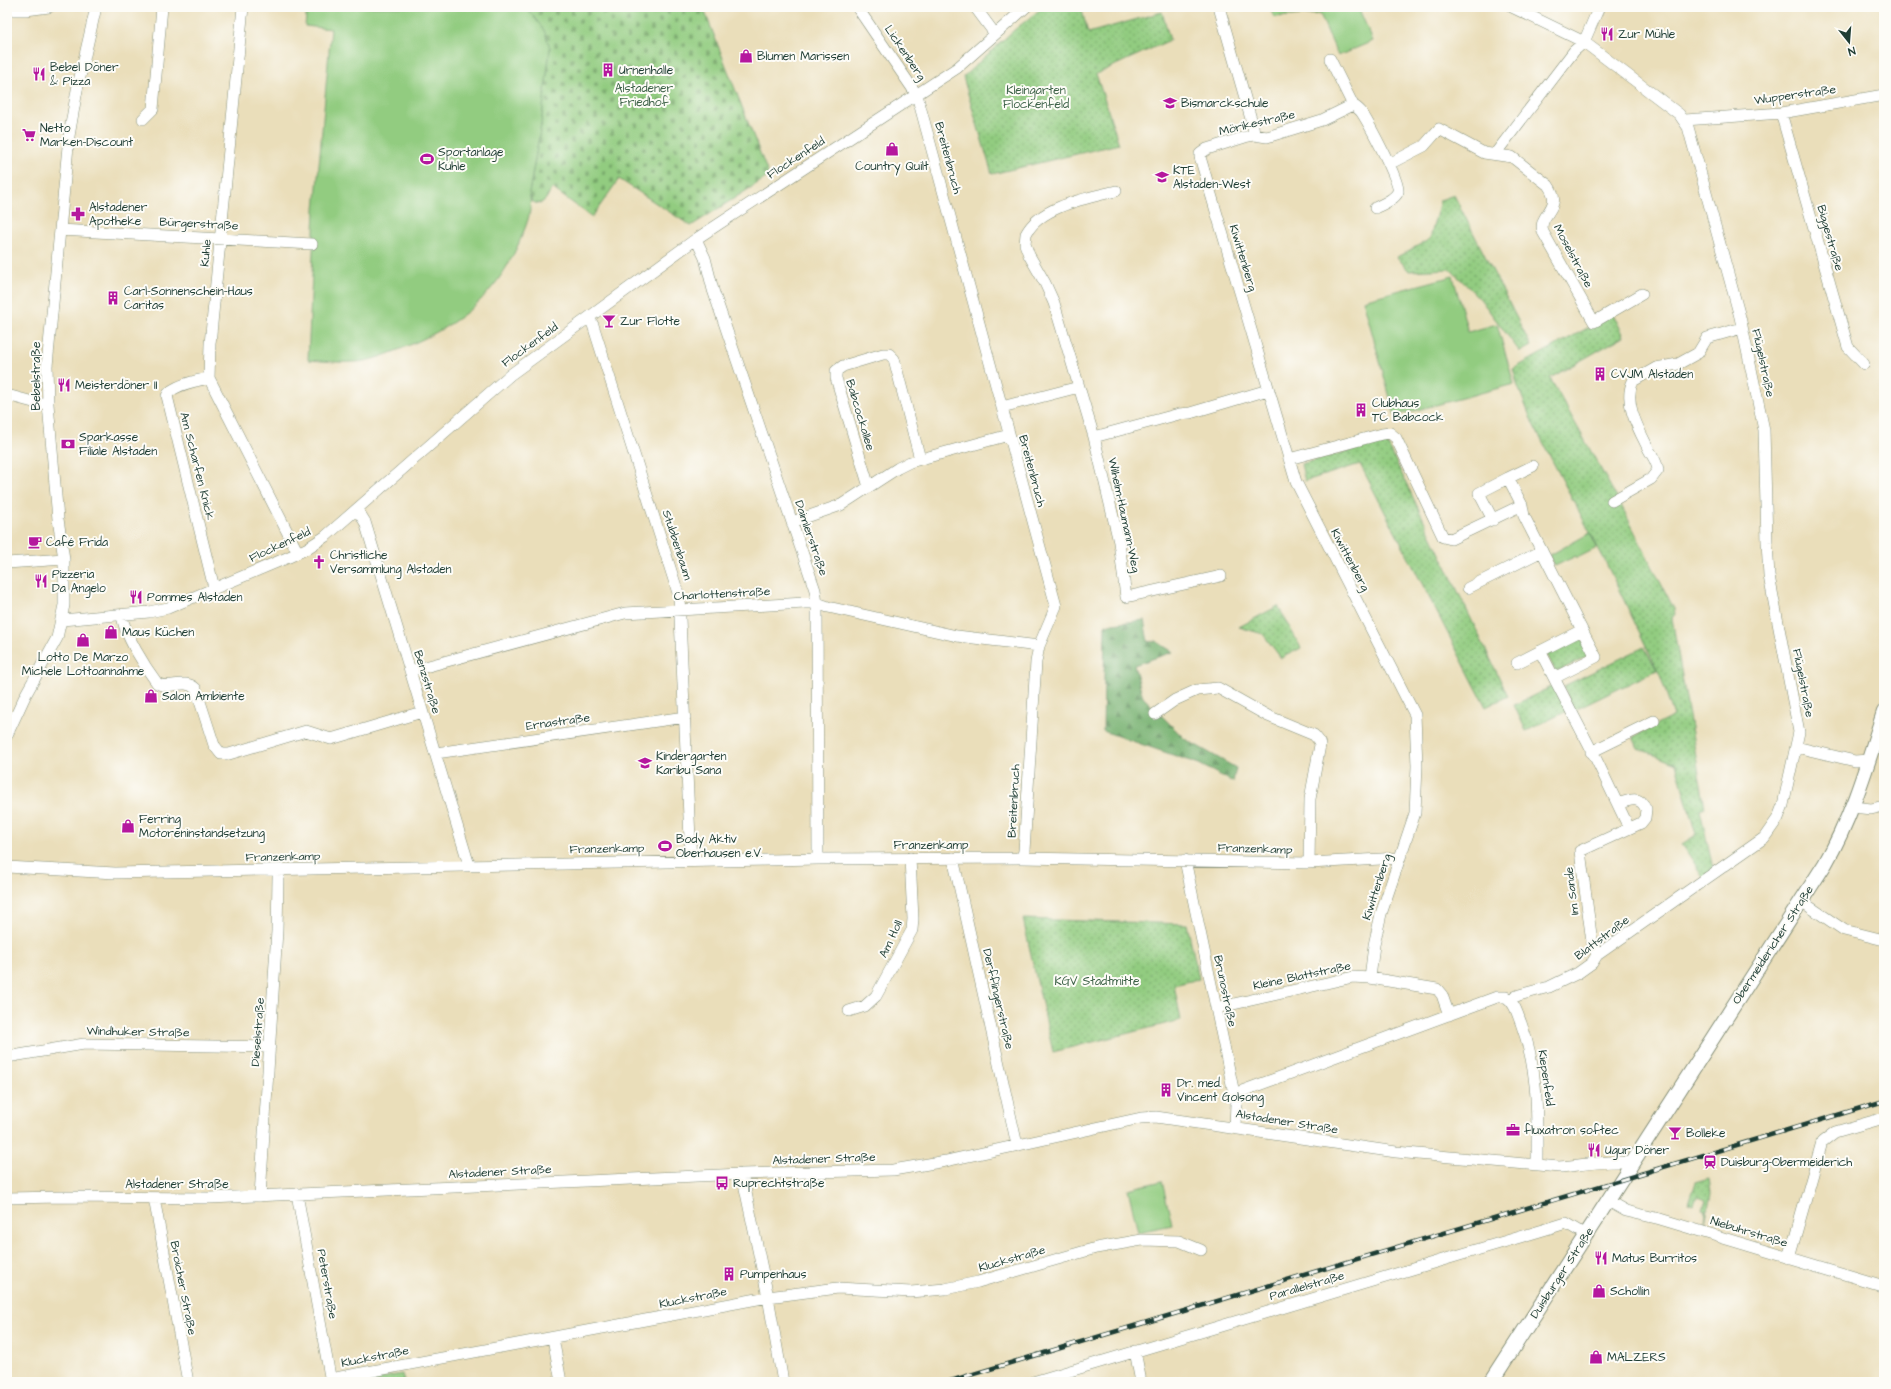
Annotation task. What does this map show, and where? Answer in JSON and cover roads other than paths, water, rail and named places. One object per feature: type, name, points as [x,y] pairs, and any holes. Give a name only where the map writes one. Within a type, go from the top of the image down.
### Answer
[{"type":"main road","name":"Obermeidericher Straße","points":[[1632,1164],[1801,901],[1840,837],[1853,807],[1884,712]]},
{"type":"main road","name":"Duisburger Straße","points":[[1491,1382],[1632,1164]]},
{"type":"street","points":[[7,10],[26,10],[49,7]]},
{"type":"street","name":"Bebelstraße","points":[[7,735],[26,694],[57,638],[62,620],[65,596],[64,559],[58,519],[48,404],[48,351],[73,110],[96,7]]},
{"type":"street","points":[[143,119],[153,109],[162,7]]},
{"type":"street","name":"Kuhle","points":[[209,378],[220,238],[243,7]]},
{"type":"street","name":"Lickenberg","points":[[857,7],[917,95]]},
{"type":"street","points":[[975,7],[995,34]]},
{"type":"street","name":"Flockenfeld","points":[[62,620],[161,610],[298,553],[321,540],[496,386],[696,239],[957,68],[1026,7]]},
{"type":"street","points":[[1220,7],[1253,126],[1254,135]]},
{"type":"street","points":[[1512,7],[1584,42],[1685,120]]},
{"type":"street","points":[[1495,154],[1574,51],[1584,42],[1599,7]]},
{"type":"street","points":[[1330,59],[1353,105],[1361,112],[1389,164],[1398,185],[1397,193],[1392,199],[1375,208]]},
{"type":"street","name":"Breitenbruch","points":[[917,95],[1056,606],[1039,646],[1024,851],[1022,858]]},
{"type":"street","name":"Wupperstraße","points":[[1685,120],[1781,113],[1884,95]]},
{"type":"street","name":"Mörikestraße","points":[[1200,154],[1207,149],[1254,135],[1267,137],[1322,120],[1353,105]]},
{"type":"street","name":"Biggestraße","points":[[1781,113],[1846,342],[1848,347],[1864,364]]},
{"type":"street","name":"Flügelstraße","points":[[1685,120],[1723,252],[1742,328],[1764,430],[1768,570],[1799,728],[1796,747]]},
{"type":"street","name":"Moselstraße","points":[[1389,164],[1424,146],[1439,129],[1484,152],[1512,157],[1548,185],[1553,194],[1552,209],[1544,220],[1542,228],[1543,232],[1594,322],[1642,294]]},
{"type":"street","name":"Kiwittenberg","points":[[1200,154],[1200,161],[1299,491],[1414,711],[1417,766],[1415,813],[1381,914],[1374,945],[1370,978]]},
{"type":"street","name":"Wilhelm-Haumann-Weg","points":[[1116,191],[1068,203],[1036,221],[1028,230],[1025,238],[1031,260],[1051,295],[1094,437],[1119,542],[1126,597],[1221,576]]},
{"type":"street","name":"Bürgerstraße","points":[[60,230],[312,244]]},
{"type":"street","name":"Daimlerstraße","points":[[696,239],[705,258],[713,290],[815,590],[817,603],[818,859]]},
{"type":"street","name":"Stubbenbaum","points":[[589,318],[596,333],[680,596],[691,860]]},
{"type":"street","points":[[1612,501],[1651,479],[1658,470],[1657,462],[1648,448],[1631,408],[1629,392],[1633,381],[1656,368],[1678,364],[1698,353],[1707,338],[1742,328]]},
{"type":"street","name":"Babcockallee","points":[[869,487],[836,378],[836,371],[843,366],[883,354],[889,354],[894,359],[920,459]]},
{"type":"street","points":[[209,378],[298,553]]},
{"type":"street","name":"Am Scharfen Knick","points":[[209,378],[173,389],[168,392],[167,396],[214,588]]},
{"type":"street","points":[[1002,407],[1079,387]]},
{"type":"street","points":[[1094,437],[1179,414],[1190,413],[1268,390]]},
{"type":"street","points":[[7,395],[33,402],[48,404]]},
{"type":"street","points":[[1289,459],[1390,433],[1396,438],[1414,479],[1443,536],[1451,540],[1522,506]]},
{"type":"street","points":[[792,522],[836,508],[903,465],[1009,435]]},
{"type":"street","points":[[1493,520],[1479,493],[1533,466]]},
{"type":"street","points":[[1508,478],[1522,506],[1524,516],[1596,657],[1554,678]]},
{"type":"street","name":"Benzstraße","points":[[357,509],[365,522],[470,865]]},
{"type":"street","points":[[1468,588],[1542,551]]},
{"type":"street","points":[[7,564],[64,559]]},
{"type":"street","name":"Charlottenstraße","points":[[410,671],[625,613],[817,603],[828,607],[957,636],[1039,646]]},
{"type":"street","points":[[122,614],[123,624],[127,634],[157,683],[163,685],[185,683],[192,686],[196,690],[214,745],[220,754],[229,754],[306,731],[331,739],[422,712]]},
{"type":"street","points":[[1517,663],[1582,630]]},
{"type":"street","points":[[1540,651],[1591,752],[1596,758],[1628,828]]},
{"type":"street","points":[[1155,714],[1175,700],[1197,690],[1218,688],[1268,716],[1317,737],[1320,746],[1310,799],[1309,864]]},
{"type":"street","name":"Ernastraße","points":[[436,753],[685,717]]},
{"type":"street","points":[[1591,752],[1654,721]]},
{"type":"street","points":[[1796,747],[1855,761],[1869,760]]},
{"type":"street","name":"Blattstraße","points":[[1234,1094],[1497,997],[1506,997],[1510,999],[1519,994],[1549,987],[1578,973],[1592,963],[1597,956],[1764,838],[1778,818],[1783,806],[1796,747]]},
{"type":"street","name":"Im Sande","points":[[1597,956],[1592,942],[1580,851],[1643,821],[1646,812],[1644,806],[1638,800],[1633,799],[1618,804]]},
{"type":"street","points":[[1853,807],[1871,809],[1884,806]]},
{"type":"street","name":"Am Holl","points":[[849,1011],[865,1006],[876,996],[912,930],[913,919],[910,858]]},
{"type":"street","name":"Derfflingerstraße","points":[[953,858],[1018,1145]]},
{"type":"street","name":"Franzenkamp","points":[[7,867],[115,873],[691,860],[1022,858],[1185,860],[1309,864],[1399,858]]},
{"type":"street","name":"Brunostraße","points":[[1185,860],[1234,1094],[1236,1110],[1235,1127]]},
{"type":"street","name":"Dieselstraße","points":[[260,1196],[277,932],[278,878],[281,870]]},
{"type":"street","points":[[1801,901],[1844,930],[1884,940]]},
{"type":"street","name":"Kleine Blattstraße","points":[[1216,1008],[1347,978],[1370,978],[1437,989],[1442,995],[1449,1015]]},
{"type":"street","name":"Kiepenfeld","points":[[1510,999],[1514,1004],[1524,1029],[1534,1074],[1538,1119],[1537,1164]]},
{"type":"street","name":"Windhuker Straße","points":[[7,1057],[84,1044],[270,1047]]},
{"type":"street","name":"Alstadener Straße","points":[[7,1198],[260,1196],[742,1174],[893,1170],[916,1167],[1146,1117],[1164,1117],[1396,1152],[1537,1164],[1579,1166],[1622,1161],[1632,1164]]},
{"type":"street","points":[[1789,1258],[1822,1142],[1835,1132],[1884,1118]]},
{"type":"street","points":[[742,1174],[768,1297],[783,1382]]},
{"type":"street","name":"Peterstraße","points":[[297,1194],[331,1380]]},
{"type":"street","name":"Broicher Straße","points":[[154,1198],[188,1382]]},
{"type":"street","name":"Niebuhrstraße","points":[[1608,1201],[1626,1211],[1660,1219],[1884,1286]]},
{"type":"street","name":"Parallelstraße","points":[[1033,1382],[1566,1223],[1586,1235]]},
{"type":"street","name":"Kluckstraße","points":[[331,1380],[768,1297],[833,1288],[911,1292],[945,1289],[978,1282],[1103,1247],[1142,1240],[1179,1241],[1201,1250]]},
{"type":"street","points":[[553,1338],[562,1382]]},
{"type":"street","points":[[1135,1351],[1141,1382]]},
{"type":"railway","points":[[947,1382],[1884,1101]]},
{"type":"place","name":"Zur Mühle","points":[[1607,34]]},
{"type":"place","name":"Blumen Marissen","points":[[746,56]]},
{"type":"place","name":"Urnenhalle","points":[[608,70]]},
{"type":"place","name":"Bebel Döner & Pizza","points":[[39,74]]},
{"type":"place","name":"Bismarckschule","points":[[1170,103]]},
{"type":"place","name":"Netto Marken-Discount","points":[[29,135]]},
{"type":"place","name":"Country Quilt","points":[[892,149]]},
{"type":"place","name":"Sportanlage Kuhle","points":[[427,159]]},
{"type":"place","name":"KTE Alstaden-West","points":[[1162,177]]},
{"type":"place","name":"Alstadener Apotheke","points":[[78,214]]},
{"type":"place","name":"Carl-Sonnenschein-Haus Caritas","points":[[113,298]]},
{"type":"place","name":"Zur Flotte","points":[[609,321]]},
{"type":"place","name":"CVJM Alstaden","points":[[1600,374]]},
{"type":"place","name":"Meisterdöner II","points":[[64,385]]},
{"type":"place","name":"Clubhaus TC Babcock","points":[[1361,410]]},
{"type":"place","name":"Sparkasse Filiale Alstaden","points":[[68,444]]},
{"type":"place","name":"Café Frida","points":[[35,542]]},
{"type":"place","name":"Christliche Versammlung Alstaden","points":[[319,562]]},
{"type":"place","name":"Pizzeria Da Angelo","points":[[41,581]]},
{"type":"place","name":"Pommes Alstaden","points":[[136,597]]},
{"type":"place","name":"Maus Küchen","points":[[111,632]]},
{"type":"place","name":"Lotto De Marzo Michele Lottoannahme","points":[[83,640]]},
{"type":"place","name":"Salon Ambiente","points":[[151,696]]},
{"type":"place","name":"Kindergarten Karibu Sana","points":[[645,763]]},
{"type":"place","name":"Ferring Motoreninstandsetzung","points":[[128,826]]},
{"type":"place","name":"Body Aktiv Oberhausen e.V.","points":[[665,846]]},
{"type":"place","name":"Dr. med. Vincent Golsong","points":[[1166,1090]]},
{"type":"place","name":"fluxatron softec","points":[[1513,1130]]},
{"type":"place","name":"Bolleke","points":[[1675,1133]]},
{"type":"place","name":"Ugur Döner","points":[[1594,1150]]},
{"type":"place","name":"Duisburg-Obermeiderich","points":[[1710,1162]]},
{"type":"place","name":"Ruprechtstraße","points":[[722,1183]]},
{"type":"place","name":"Matus Burritos","points":[[1601,1258]]},
{"type":"place","name":"Pumpenhaus","points":[[729,1274]]},
{"type":"place","name":"Schollin","points":[[1599,1291]]},
{"type":"place","name":"MALZERS","points":[[1596,1357]]},
{"type":"park label","name":"Alstadener Friedhof","points":[[644,95]]},
{"type":"park label","name":"Kleingarten Flockenfeld","points":[[1036,97]]},
{"type":"park label","name":"KGV Stadtmitte","points":[[1097,981]]}]
